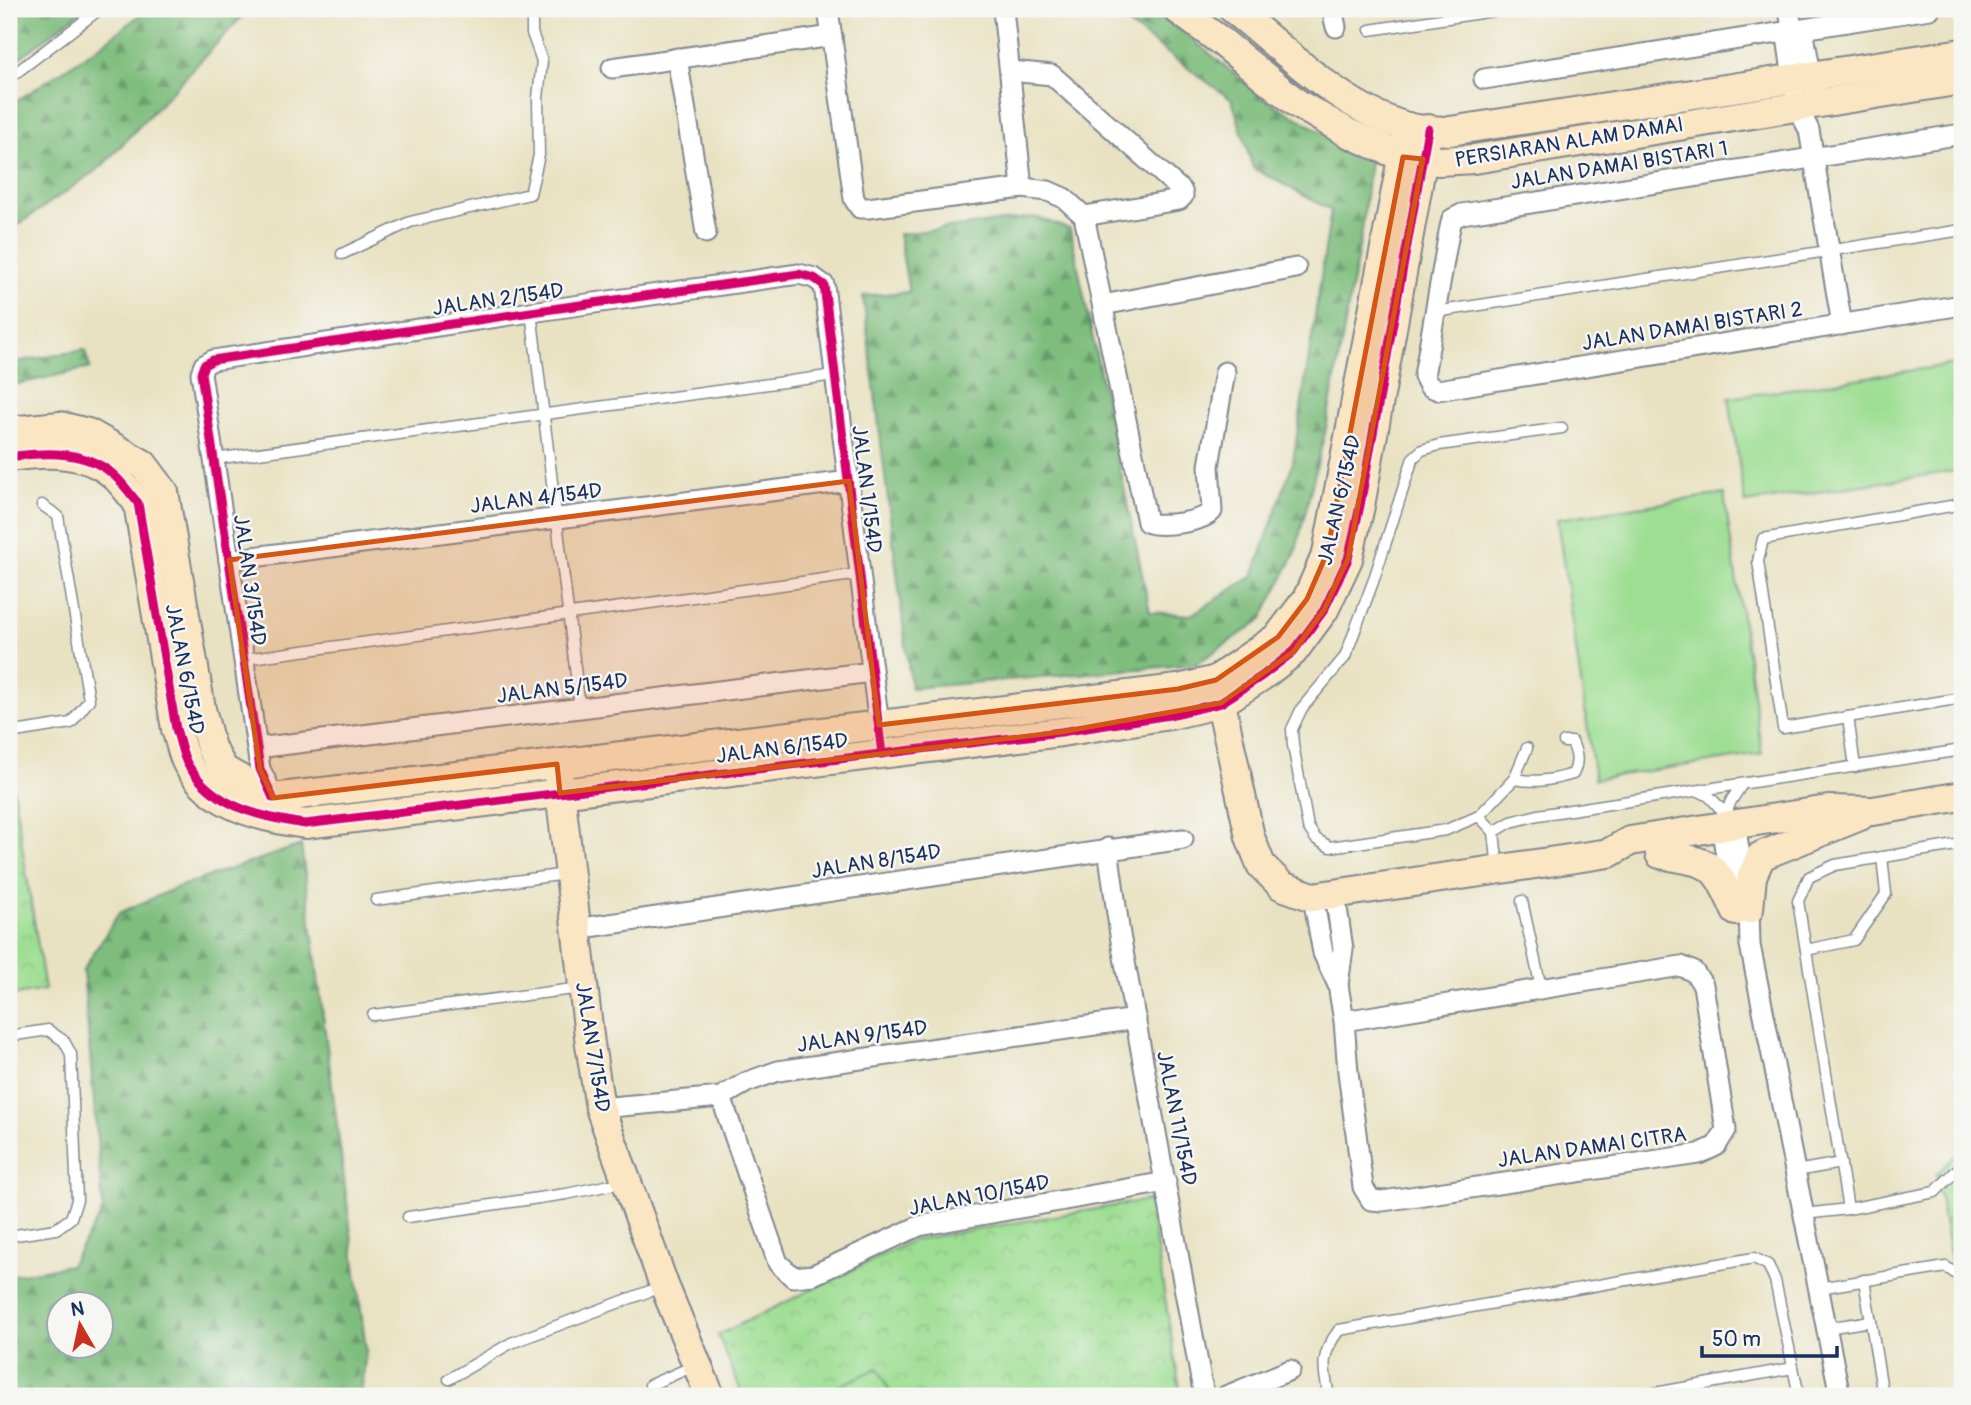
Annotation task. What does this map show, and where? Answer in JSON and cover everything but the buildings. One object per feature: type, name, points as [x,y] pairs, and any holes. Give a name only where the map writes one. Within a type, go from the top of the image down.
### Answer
[{"type":"street","points":[[828,9],[854,199],[860,208],[1022,188],[1048,191],[1064,198],[1084,216],[1147,522],[1154,525],[1194,520],[1209,515],[1212,510],[1209,466],[1225,372]]},
{"type":"street","name":"PERSIARAN ALAM DAMAI","points":[[1177,9],[1298,104],[1348,133],[1412,162],[1474,159],[1805,99],[1962,52]]},
{"type":"street","name":"PERSIARAN ALAM DAMAI","points":[[1233,9],[1328,86],[1373,112],[1418,128],[1450,131],[1805,99],[1962,80]]},
{"type":"street","points":[[1789,9],[1792,29]]},
{"type":"street","points":[[1484,79],[1930,9]]},
{"type":"street","points":[[1008,12],[1010,71],[1022,188]]},
{"type":"street","points":[[1792,29],[1804,35],[1805,99],[1842,325]]},
{"type":"street","points":[[612,68],[832,36]]},
{"type":"street","points":[[677,58],[706,233]]},
{"type":"street","points":[[1010,71],[1052,75],[1182,191],[1183,196],[1179,200],[1084,216]]},
{"type":"street","name":"JALAN 6/154D","points":[[9,457],[46,452],[84,458],[115,476],[138,503],[176,729],[187,764],[207,786],[232,805],[263,818],[305,824],[1061,732],[1170,715],[1219,692],[1245,687],[1293,652],[1324,610],[1348,559],[1360,506],[1418,128]]},
{"type":"street","name":"JALAN DAMAI BISTARI 1","points":[[1430,386],[1424,376],[1449,232],[1452,219],[1462,214],[1962,134]]},
{"type":"street","name":"JALAN 6/154D","points":[[9,431],[60,426],[88,433],[143,464],[164,492],[201,709],[211,748],[224,770],[273,798],[1178,689],[1219,692],[1278,637],[1307,598],[1327,553],[1412,162]]},
{"type":"street","points":[[1103,305],[1296,268]]},
{"type":"street","name":"JALAN 2/154D","points":[[204,365],[213,360],[799,275]]},
{"type":"street","name":"JALAN 1/154D","points":[[799,275],[814,278],[824,285],[879,725]]},
{"type":"street","name":"JALAN DAMAI BISTARI 2","points":[[1430,386],[1438,390],[1962,305]]},
{"type":"street","name":"JALAN 3/154D","points":[[204,365],[201,373],[260,769],[273,798]]},
{"type":"street","name":"JALAN 4/154D","points":[[229,560],[849,481]]},
{"type":"street","name":"JALAN 5/154D","points":[[257,748],[872,672]]},
{"type":"street","points":[[1227,730],[1230,716],[1245,687]]},
{"type":"street","points":[[1219,692],[1250,837],[1261,865],[1282,886],[1324,895],[1609,853],[1631,858],[1660,854],[1729,830],[1831,828]]},
{"type":"street","points":[[1170,715],[1200,717],[1227,730]]},
{"type":"street","points":[[879,725],[882,754]]},
{"type":"street","name":"JALAN 7/154D","points":[[557,764],[600,1108],[664,1285],[710,1396]]},
{"type":"street","points":[[513,799],[538,798],[547,803],[563,822],[578,794],[593,789]]},
{"type":"street","points":[[1609,853],[1630,841],[1729,830],[1828,810],[1873,811],[1962,796]]},
{"type":"street","points":[[273,798],[305,824]]},
{"type":"street","points":[[1742,910],[1760,856],[1873,811]]},
{"type":"street","points":[[1729,830],[1742,910],[1840,1396]]},
{"type":"street","name":"JALAN 8/154D","points":[[576,929],[1183,839]]},
{"type":"street","name":"JALAN 11/154D","points":[[1108,848],[1120,935],[1204,1396]]},
{"type":"street","points":[[1660,854],[1704,862],[1720,876],[1742,910]]},
{"type":"street","name":"JALAN DAMAI CITRA","points":[[1324,895],[1323,953],[1338,985],[1363,1187],[1370,1200],[1383,1201],[1699,1154],[1716,1146],[1726,1130],[1703,985],[1694,972],[1681,966],[1344,1021]]},
{"type":"street","name":"JALAN 9/154D","points":[[600,1108],[721,1097],[747,1082],[778,1071],[1136,1019]]},
{"type":"street","name":"JALAN 10/154D","points":[[721,1097],[778,1263],[793,1277],[813,1275],[919,1226],[1166,1181]]},
{"type":"street","points":[[1226,1396],[1290,1370]]},
{"type":"lane","points":[[9,78],[100,9]]},
{"type":"lane","points":[[342,254],[410,222],[530,194],[539,155],[538,98],[542,61],[532,33],[532,9]]},
{"type":"lane","points":[[1370,30],[1506,9]]},
{"type":"lane","points":[[1435,312],[1962,230]]},
{"type":"lane","points":[[531,312],[580,708]]},
{"type":"lane","points":[[214,460],[835,375]]},
{"type":"lane","points":[[1527,748],[1514,779],[1479,816],[1446,830],[1330,847],[1316,839],[1308,827],[1292,729],[1302,708],[1345,657],[1373,582],[1413,458],[1422,450],[1439,445],[1562,428]]},
{"type":"lane","points":[[1962,504],[1763,539],[1758,561],[1783,728],[1962,698]]},
{"type":"lane","points":[[9,733],[71,723],[89,700],[58,516],[42,505]]},
{"type":"lane","points":[[244,659],[860,575]]},
{"type":"lane","points":[[1848,717],[1855,767]]},
{"type":"lane","points":[[1514,779],[1530,782],[1573,774],[1578,756],[1572,742],[1564,742]]},
{"type":"lane","points":[[1494,832],[1511,822],[1538,815],[1962,750]]},
{"type":"lane","points":[[1729,830],[1742,784]]},
{"type":"lane","points":[[1699,790],[1709,796],[1729,830]]},
{"type":"lane","points":[[1479,816],[1494,832],[1498,869]]},
{"type":"lane","points":[[1848,1209],[1798,901],[1810,877],[1835,865],[1962,844]]},
{"type":"lane","points":[[1806,950],[1854,940],[1886,894],[1882,857]]},
{"type":"lane","points":[[376,900],[569,873]]},
{"type":"lane","points":[[1522,901],[1541,988]]},
{"type":"lane","points":[[373,1015],[583,988]]},
{"type":"lane","points":[[9,1036],[48,1030],[64,1041],[71,1054],[77,1199],[72,1218],[56,1229],[9,1236]]},
{"type":"lane","points":[[1796,1171],[1841,1163]]},
{"type":"lane","points":[[1804,1214],[1848,1209],[1934,1192],[1962,1165]]},
{"type":"lane","points":[[408,1217],[566,1194],[625,1182]]},
{"type":"lane","points":[[1329,1396],[1323,1365],[1328,1345],[1339,1330],[1754,1258],[1768,1265],[1774,1280],[1799,1396]]},
{"type":"lane","points":[[1819,1288],[1946,1267],[1962,1278]]},
{"type":"lane","points":[[1864,1280],[1883,1396]]},
{"type":"lane","points":[[449,1379],[511,1343],[664,1285]]},
{"type":"lane","points":[[1827,1328],[1871,1321]]},
{"type":"lane","points":[[649,1385],[696,1364]]},
{"type":"lane","points":[[1639,1396],[1684,1392],[1793,1368]]},
{"type":"highlighted area","points":[[1403,157],[1423,159],[1348,559],[1324,610],[1293,652],[1221,703],[1061,732],[560,793],[557,764],[273,798],[260,769],[229,560],[849,481],[879,725],[1178,689],[1216,680],[1278,637],[1307,599],[1327,553]]},
{"type":"green space","points":[[9,9],[84,9],[9,66]]},
{"type":"green space","points":[[148,9],[249,9],[101,167],[9,231],[9,106],[97,48]]},
{"type":"green space","points":[[1151,9],[1184,32],[1263,98],[1370,160],[1362,231],[1326,428],[1295,554],[1261,620],[1196,664],[911,688],[863,296],[909,292],[899,234],[1035,217],[1070,229],[1150,612],[1191,615],[1253,576],[1293,462],[1331,210],[1253,168],[1232,100],[1110,11]]},
{"type":"green space","points":[[85,350],[90,368],[9,386],[9,363]]},
{"type":"green space","points":[[1962,363],[1962,470],[1745,503],[1729,398]]},
{"type":"green space","points":[[1724,494],[1762,754],[1595,779],[1557,519]]},
{"type":"green space","points":[[9,764],[45,990],[9,996]]},
{"type":"green space","points":[[301,845],[366,1350],[361,1396],[9,1396],[9,1276],[70,1265],[103,1211],[83,970],[119,913],[178,887]]},
{"type":"green space","points":[[1962,1148],[1962,1289],[1955,1284],[1936,1175]]},
{"type":"green space","points":[[1149,1200],[1181,1396],[743,1396],[718,1335],[913,1240]]},
{"type":"green space","points":[[878,1368],[892,1396],[841,1396],[837,1387]]},
{"type":"cycle path","points":[[9,457],[37,454],[80,457],[106,469],[138,503],[176,729],[186,761],[211,791],[239,808],[271,818],[305,824],[1061,732],[1170,715],[1221,703],[1293,652],[1324,610],[1348,559],[1360,506],[1428,129]]},
{"type":"cycle path","points":[[273,798],[260,769],[201,373],[204,365],[213,360],[799,274],[814,278],[824,285],[882,754]]}]
